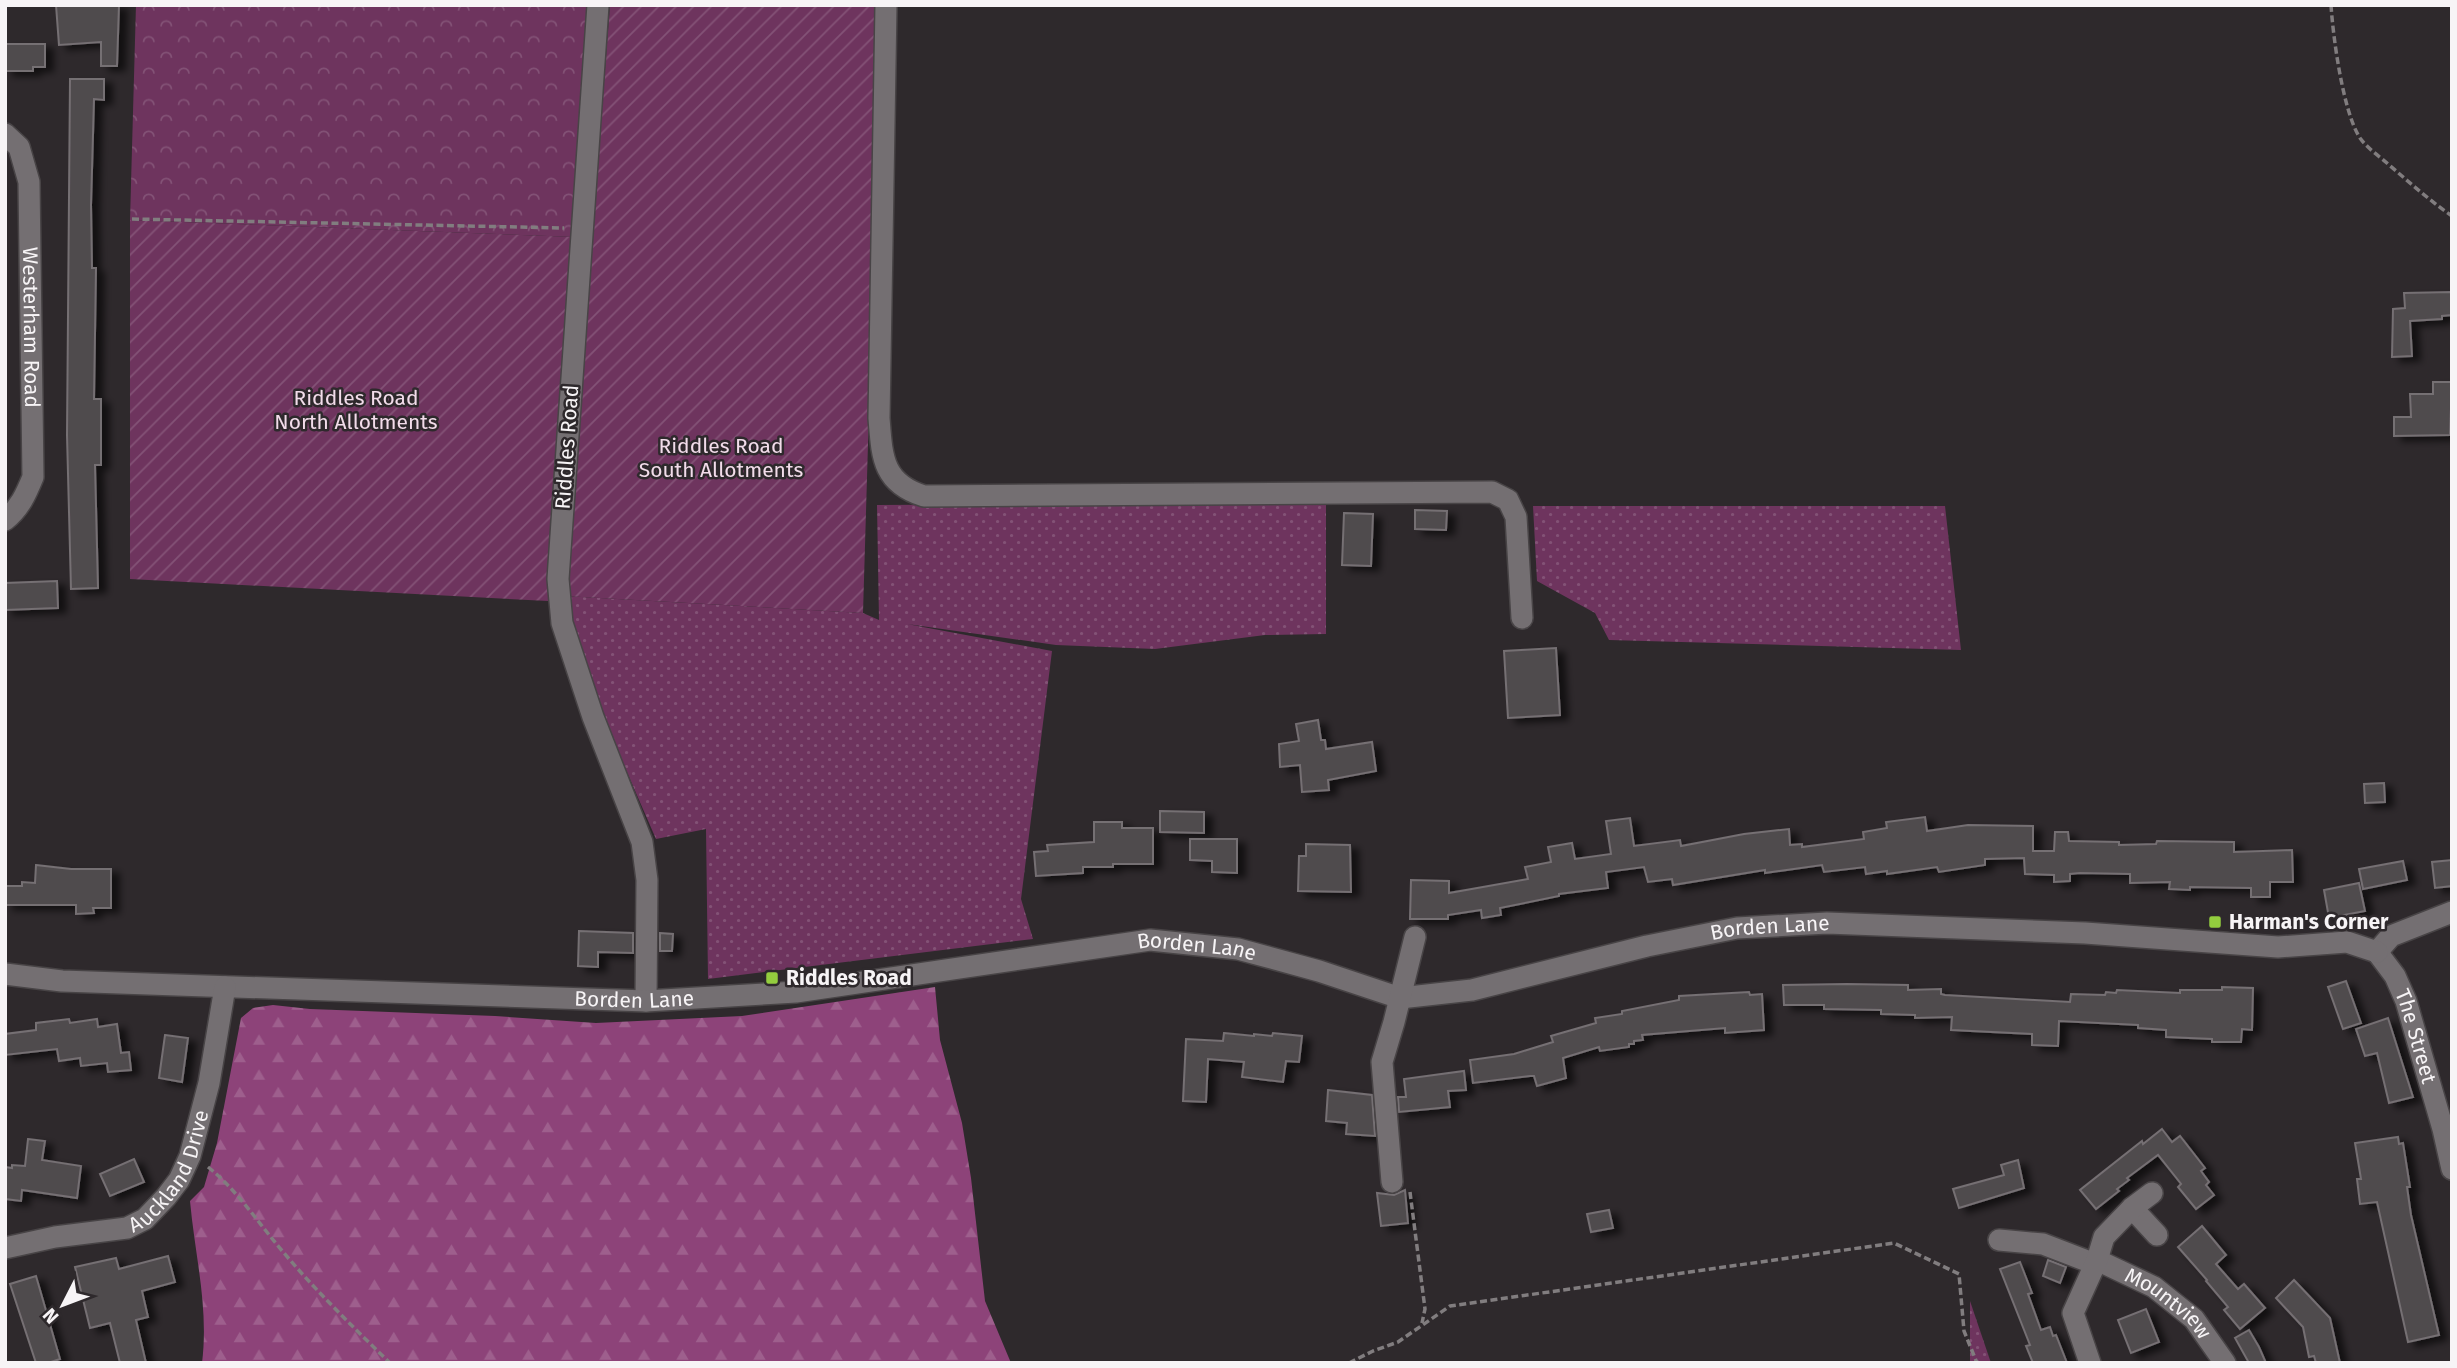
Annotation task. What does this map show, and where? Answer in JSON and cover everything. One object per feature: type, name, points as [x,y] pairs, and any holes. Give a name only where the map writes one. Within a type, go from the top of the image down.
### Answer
[{"type":"street","name":"Riddles Road","points":[[598,5],[558,601],[562,623],[593,717],[642,842],[648,880],[646,1002]]},
{"type":"street","points":[[886,5],[879,418],[882,458],[897,482],[908,491],[924,496],[1492,492],[1508,500],[1517,517],[1522,618]]},
{"type":"street","name":"Westerham Road","points":[[5,134],[19,147],[29,181],[33,477],[17,510],[5,520]]},
{"type":"street","points":[[2377,952],[2391,936],[2452,912]]},
{"type":"street","name":"Borden Lane","points":[[5,974],[62,981],[646,1002],[796,992],[1150,940],[1238,949],[1319,971],[1400,998],[1472,990],[1647,946],[1737,928],[1827,923],[2085,933],[2278,947],[2347,942],[2377,952]]},
{"type":"street","points":[[1392,1182],[1382,1062],[1415,937]]},
{"type":"street","name":"The Street","points":[[2377,952],[2395,976],[2406,1001],[2447,1127],[2452,1169]]},
{"type":"street","name":"Auckland Drive","points":[[5,1248],[55,1237],[127,1228],[145,1219],[166,1197],[179,1180],[191,1156],[209,1083],[225,987]]},
{"type":"street","name":"Mountview","points":[[2090,1363],[2073,1313],[2104,1237],[2152,1193]]},
{"type":"street","points":[[2133,1208],[2157,1235]]},
{"type":"street","points":[[1999,1240],[2043,1244],[2096,1262]]},
{"type":"street","name":"Mountview","points":[[2096,1262],[2154,1287],[2193,1320],[2225,1363]]},
{"type":"path","points":[[2331,5],[2336,49],[2352,124],[2373,151],[2429,200],[2452,216]]},
{"type":"path","points":[[132,219],[583,228]]},
{"type":"path","points":[[208,1167],[228,1183],[253,1217],[323,1298],[390,1363]]},
{"type":"path","points":[[1349,1363],[1398,1342],[1450,1306],[1894,1243],[1959,1274],[1964,1331],[1976,1363]]},
{"type":"green space","points":[[136,5],[588,5],[574,237],[130,220]]},
{"type":"green space","name":"Riddles Road South Allotments","points":[[610,5],[881,5],[863,613],[564,596]]},
{"type":"green space","name":"Riddles Road North Allotments","points":[[130,220],[574,237],[548,601],[130,579]]},
{"type":"green space","points":[[1326,503],[1326,634],[1265,635],[1155,649],[1056,645],[907,624],[1052,651],[1021,899],[1033,939],[708,979],[706,829],[656,839],[596,701],[564,596],[863,613],[879,620],[877,505]]},
{"type":"green space","points":[[1533,506],[1945,506],[1961,650],[1609,640],[1595,613],[1537,581]]},
{"type":"green space","points":[[935,987],[940,1040],[962,1123],[971,1178],[985,1301],[1011,1363],[202,1363],[203,1302],[190,1201],[204,1187],[217,1143],[241,1018],[253,1008],[273,1005],[596,1023],[742,1016]]},
{"type":"green space","points":[[1970,1301],[1991,1363],[1970,1363]]},
{"type":"building","points":[[56,5],[119,5],[117,66],[101,66],[101,42],[59,45]]},
{"type":"building","points":[[5,44],[45,44],[45,67],[33,67],[33,71],[5,71]]},
{"type":"building","points":[[70,79],[104,79],[104,100],[94,99],[91,205],[92,268],[96,268],[94,399],[101,399],[101,465],[95,465],[98,588],[71,589],[67,435]]},
{"type":"building","points":[[2452,292],[2452,315],[2442,316],[2442,319],[2410,321],[2412,356],[2392,357],[2393,309],[2405,308],[2404,293]]},
{"type":"building","points":[[2433,382],[2452,382],[2450,435],[2394,436],[2394,417],[2411,417],[2410,394],[2433,394]]},
{"type":"building","points":[[1415,510],[1447,511],[1446,530],[1415,529]]},
{"type":"building","points":[[1344,513],[1373,514],[1371,566],[1342,565]]},
{"type":"building","points":[[57,581],[58,608],[5,610],[5,583]]},
{"type":"building","points":[[1556,648],[1560,715],[1508,718],[1504,651]]},
{"type":"building","points":[[1318,720],[1321,740],[1325,740],[1326,749],[1372,742],[1376,771],[1328,780],[1329,790],[1302,792],[1300,765],[1280,767],[1279,744],[1299,741],[1296,724]]},
{"type":"building","points":[[2384,783],[2385,802],[2365,803],[2364,784]]},
{"type":"building","points":[[1160,811],[1204,812],[1204,833],[1160,832]]},
{"type":"building","points":[[1925,817],[1927,831],[1968,825],[2033,826],[2033,851],[2054,851],[2055,832],[2068,832],[2069,841],[2119,842],[2119,845],[2156,844],[2157,841],[2234,842],[2234,852],[2292,850],[2293,882],[2270,882],[2270,897],[2251,897],[2251,888],[2190,887],[2190,890],[2169,889],[2170,882],[2130,883],[2130,874],[2070,874],[2070,881],[2054,882],[2054,875],[2025,874],[2024,858],[1985,859],[1985,865],[1939,872],[1937,867],[1887,874],[1887,871],[1866,874],[1865,867],[1824,872],[1822,865],[1765,873],[1765,870],[1673,885],[1672,879],[1648,882],[1644,867],[1606,872],[1608,888],[1559,894],[1500,908],[1501,915],[1482,918],[1481,910],[1448,915],[1448,919],[1410,919],[1411,880],[1449,881],[1449,893],[1528,879],[1525,867],[1551,862],[1548,847],[1572,843],[1575,859],[1611,854],[1606,821],[1630,818],[1634,846],[1680,840],[1681,846],[1789,829],[1790,845],[1802,844],[1802,847],[1864,839],[1863,832],[1887,828],[1886,822]]},
{"type":"building","points":[[1094,822],[1122,822],[1122,828],[1153,828],[1153,864],[1083,867],[1083,873],[1036,876],[1034,852],[1048,851],[1047,845],[1094,842]]},
{"type":"building","points":[[1190,839],[1237,839],[1237,873],[1212,872],[1212,861],[1190,860]]},
{"type":"building","points":[[1306,844],[1350,845],[1351,892],[1298,891],[1299,856],[1306,856]]},
{"type":"building","points":[[2452,860],[2452,886],[2435,888],[2432,862]]},
{"type":"building","points":[[2403,861],[2407,880],[2363,889],[2359,869]]},
{"type":"building","points":[[36,865],[71,869],[111,869],[111,908],[93,908],[94,913],[76,914],[76,905],[5,905],[6,886],[22,886],[22,882],[35,883]]},
{"type":"building","points":[[2359,883],[2365,911],[2329,918],[2324,890]]},
{"type":"building","points":[[579,931],[633,933],[633,953],[598,952],[598,967],[578,966]]},
{"type":"building","points":[[660,933],[673,934],[672,951],[660,951]]},
{"type":"building","points":[[2346,981],[2361,1023],[2343,1029],[2328,987]]},
{"type":"building","points":[[1783,985],[1908,985],[1908,990],[1941,989],[1941,994],[1945,995],[2070,1002],[2071,994],[2105,995],[2106,992],[2116,993],[2117,990],[2180,993],[2180,990],[2222,990],[2222,987],[2253,988],[2252,1030],[2242,1029],[2241,1042],[2212,1042],[2212,1039],[2166,1037],[2166,1030],[2138,1028],[2138,1025],[2059,1021],[2058,1046],[2032,1045],[2032,1034],[1951,1030],[1952,1017],[1915,1018],[1915,1015],[1881,1014],[1881,1010],[1784,1005]]},
{"type":"building","points":[[1749,992],[1750,995],[1762,994],[1764,1030],[1725,1033],[1725,1028],[1642,1035],[1643,1040],[1634,1041],[1629,1047],[1600,1051],[1599,1047],[1563,1058],[1566,1078],[1537,1086],[1534,1076],[1473,1083],[1470,1060],[1514,1054],[1553,1042],[1551,1036],[1596,1023],[1595,1018],[1679,1000],[1679,996]]},
{"type":"building","points":[[2388,1018],[2413,1097],[2389,1103],[2377,1053],[2365,1056],[2356,1029]]},
{"type":"building","points":[[69,1019],[70,1023],[97,1019],[98,1027],[117,1024],[121,1053],[129,1052],[131,1070],[108,1072],[107,1063],[81,1066],[80,1058],[59,1061],[57,1049],[5,1055],[5,1034],[36,1030],[36,1023]]},
{"type":"building","points":[[1224,1033],[1302,1036],[1299,1062],[1286,1061],[1283,1082],[1242,1077],[1244,1062],[1208,1059],[1206,1102],[1183,1101],[1186,1039],[1223,1041]]},
{"type":"building","points":[[165,1035],[188,1038],[182,1082],[159,1078]]},
{"type":"building","points":[[1464,1071],[1466,1090],[1448,1091],[1450,1107],[1399,1112],[1398,1097],[1406,1097],[1404,1079]]},
{"type":"building","points":[[1328,1090],[1372,1095],[1375,1136],[1346,1134],[1347,1123],[1326,1121]]},
{"type":"building","points":[[2162,1129],[2172,1142],[2180,1136],[2205,1168],[2201,1171],[2209,1182],[2206,1185],[2214,1195],[2196,1209],[2178,1187],[2181,1184],[2158,1155],[2127,1178],[2129,1180],[2117,1189],[2119,1191],[2096,1209],[2080,1190],[2142,1141],[2143,1144]]},
{"type":"building","points":[[2398,1137],[2399,1144],[2403,1143],[2411,1215],[2439,1335],[2408,1342],[2377,1202],[2360,1204],[2357,1179],[2361,1179],[2355,1143]]},
{"type":"building","points":[[28,1139],[45,1141],[42,1160],[81,1166],[77,1198],[22,1190],[21,1201],[5,1199],[5,1167],[25,1166]]},
{"type":"building","points":[[134,1159],[144,1182],[110,1196],[100,1174]]},
{"type":"building","points":[[2018,1160],[2024,1188],[1959,1208],[1953,1189],[2004,1175],[2001,1165]]},
{"type":"building","points":[[1405,1190],[1408,1223],[1381,1226],[1377,1193],[1394,1195]]},
{"type":"building","points":[[1609,1210],[1613,1228],[1591,1232],[1587,1214]]},
{"type":"building","points":[[2202,1226],[2226,1255],[2216,1264],[2238,1289],[2244,1284],[2265,1308],[2240,1329],[2224,1310],[2228,1307],[2178,1247]]},
{"type":"building","points":[[168,1256],[175,1282],[142,1291],[148,1317],[136,1320],[146,1363],[120,1363],[110,1323],[90,1328],[75,1267],[116,1258],[119,1269]]},
{"type":"building","points":[[2048,1260],[2066,1267],[2060,1283],[2043,1276]]},
{"type":"building","points":[[2020,1262],[2032,1293],[2028,1294],[2041,1330],[2050,1327],[2067,1363],[2033,1363],[2026,1346],[2030,1345],[2000,1269]]},
{"type":"building","points":[[36,1276],[60,1359],[48,1363],[36,1363],[10,1284]]},
{"type":"building","points":[[2294,1280],[2330,1318],[2340,1363],[2316,1363],[2314,1356],[2309,1357],[2303,1327],[2276,1298]]},
{"type":"building","points":[[2146,1309],[2159,1342],[2131,1353],[2118,1320]]},
{"type":"building","points":[[2249,1330],[2266,1363],[2249,1363],[2235,1338]]},
{"type":"place","name":"Harman's Corner","points":[[2215,922]]},
{"type":"place","name":"Riddles Road","points":[[772,978]]}]
